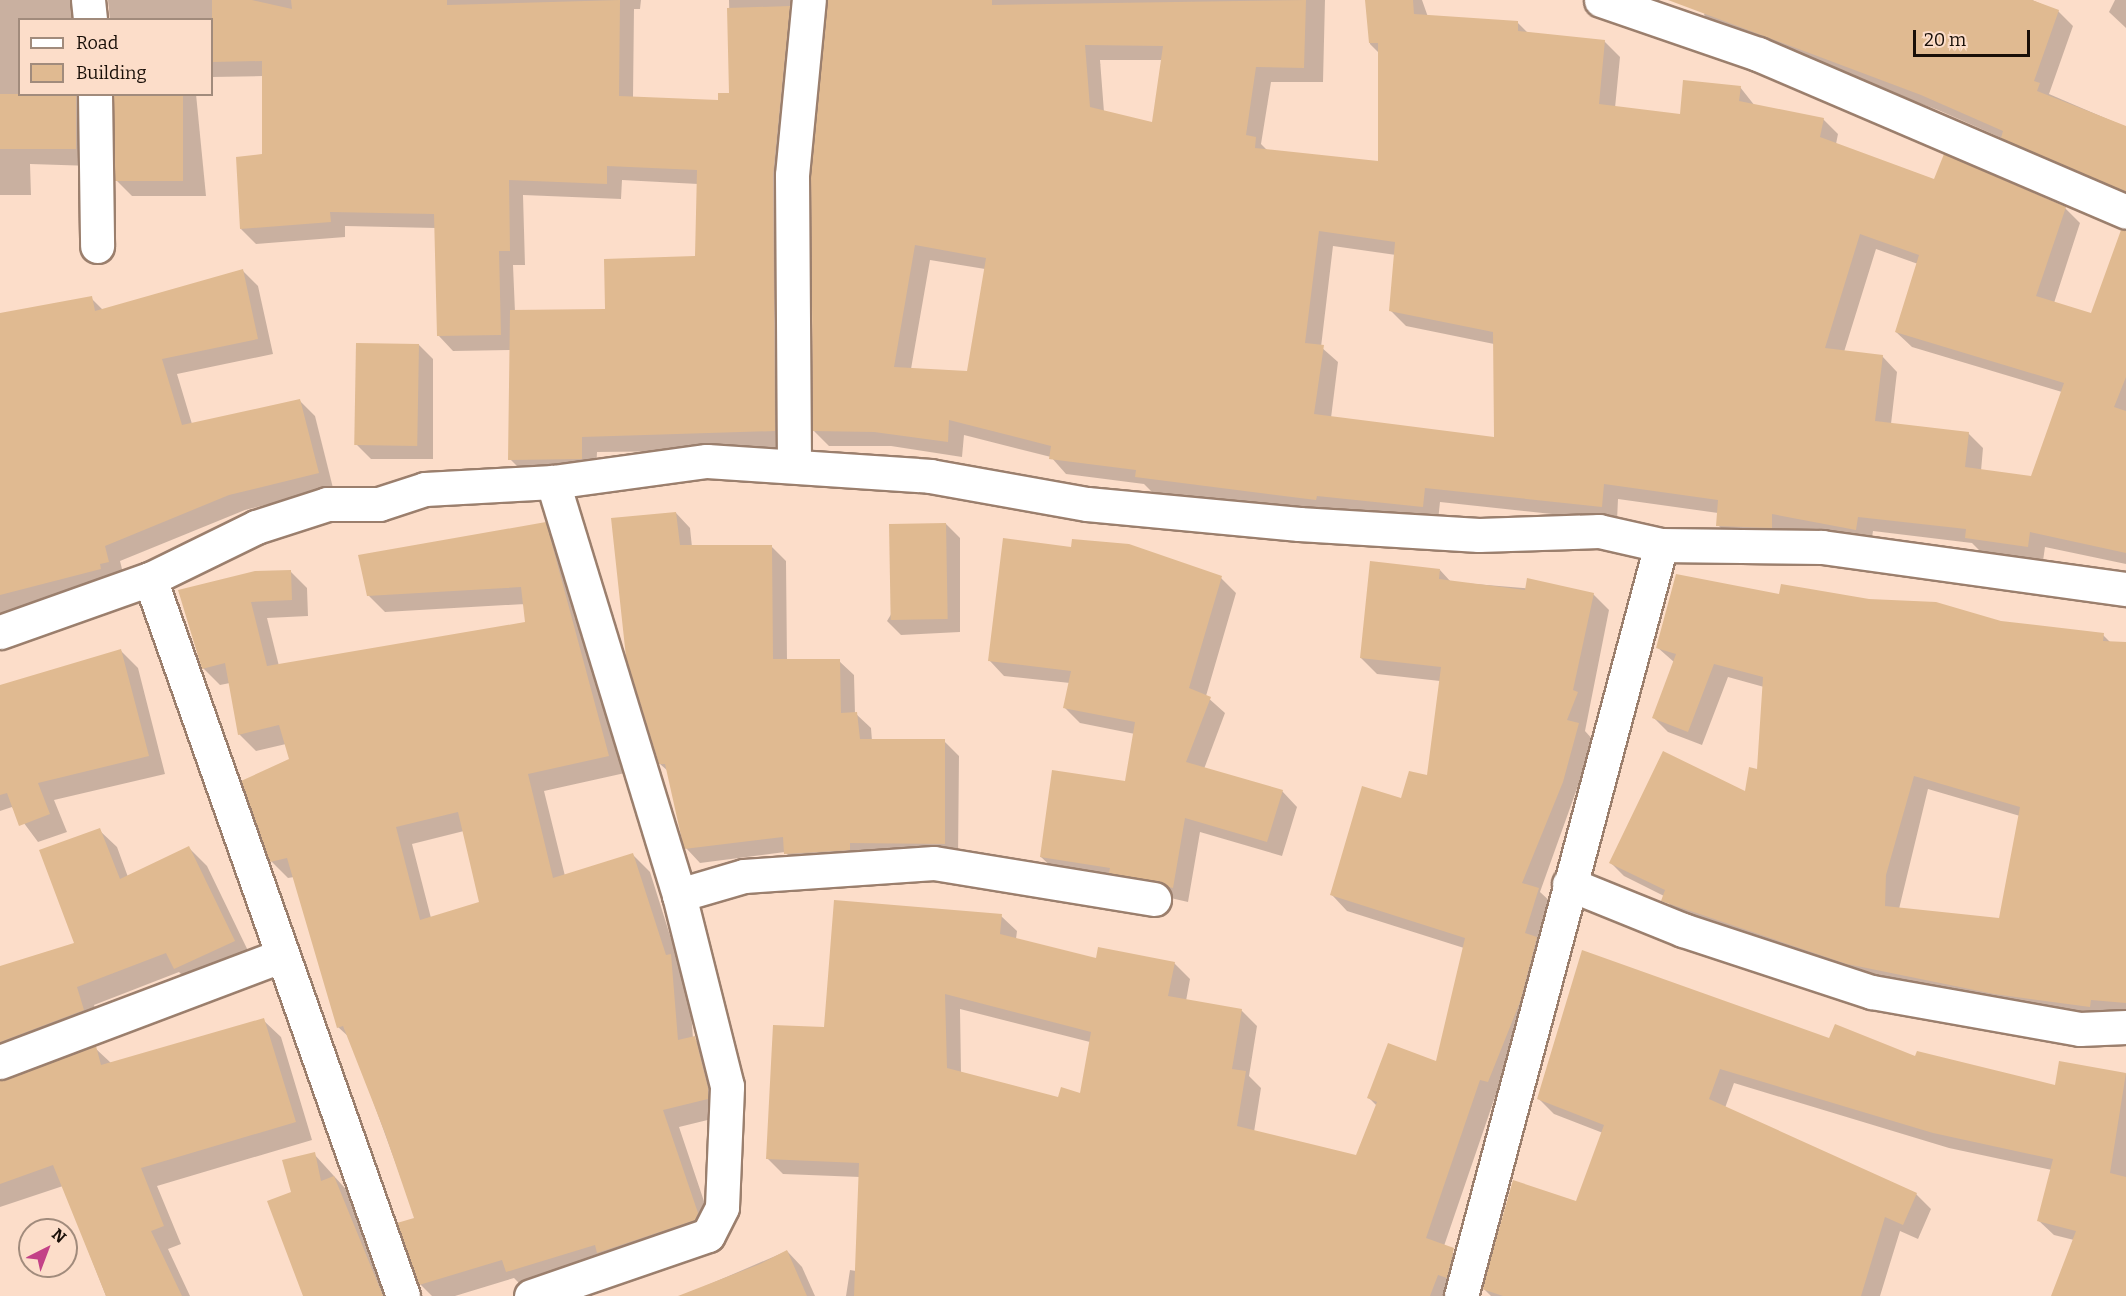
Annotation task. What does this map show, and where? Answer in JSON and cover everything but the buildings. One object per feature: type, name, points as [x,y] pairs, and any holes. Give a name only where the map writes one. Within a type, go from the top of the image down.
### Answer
[{"type":"street","points":[[88,0],[90,18]]},
{"type":"street","points":[[794,463],[792,174],[808,0]]},
{"type":"street","points":[[1601,0],[1758,54],[2126,213]]},
{"type":"street","points":[[95,96],[97,246]]},
{"type":"street","points":[[0,632],[150,579],[256,527],[327,504],[379,504],[425,489],[553,483],[707,461],[794,463],[930,476],[1086,504],[1240,519],[1479,535],[1599,531],[1661,545],[1822,547],[2126,589]]},
{"type":"street","points":[[531,1296],[708,1235],[722,1208],[727,1086],[679,895],[553,483]]},
{"type":"street","points":[[1461,1296],[1661,545]]},
{"type":"street","points":[[150,579],[281,956],[403,1296]]},
{"type":"street","points":[[679,895],[744,876],[934,863],[1154,899]]},
{"type":"street","points":[[1569,884],[1683,930],[1872,992],[2080,1029],[2126,1027]]},
{"type":"street","points":[[0,1062],[281,956]]}]
